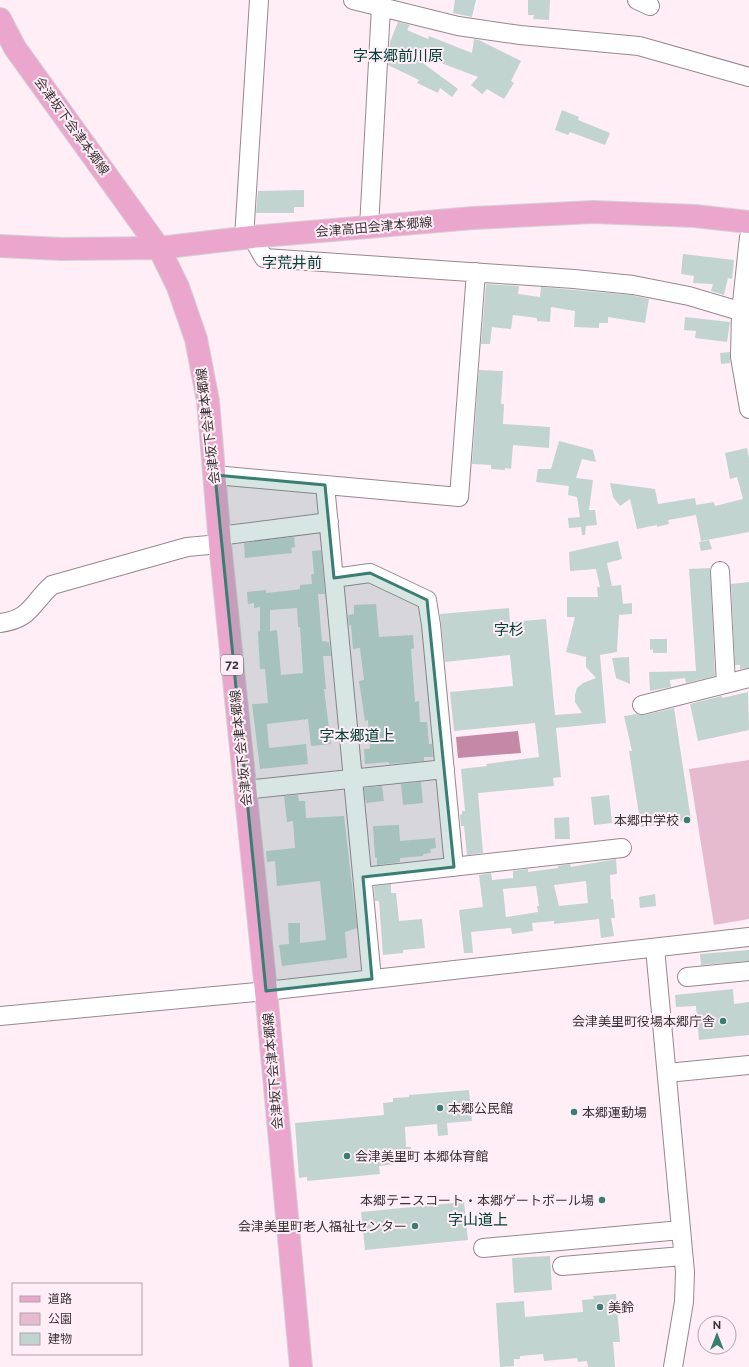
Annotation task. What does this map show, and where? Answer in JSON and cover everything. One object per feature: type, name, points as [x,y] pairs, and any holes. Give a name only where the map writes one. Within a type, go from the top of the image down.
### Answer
[{"type":"main road","name":"会津坂下会津本郷線","points":[[0,19],[15,48],[159,248],[178,288],[196,339],[208,400],[220,540],[266,991],[301,1367]]},
{"type":"main road","name":"会津高田会津本郷線","points":[[0,246],[61,249],[159,248],[248,238],[523,214],[593,212],[695,216],[749,222]]},
{"type":"street","points":[[260,0],[248,238],[264,258],[574,279],[632,285],[689,296],[745,313]]},
{"type":"street","points":[[353,0],[381,7],[412,7],[458,26],[520,35],[639,46],[749,76]]},
{"type":"street","points":[[369,228],[381,7]]},
{"type":"street","points":[[749,237],[745,313],[740,357],[749,409]]},
{"type":"street","points":[[215,475],[459,497],[476,272]]},
{"type":"street","points":[[325,485],[372,979]]},
{"type":"street","points":[[0,623],[18,620],[26,615],[43,593],[52,585],[187,547],[328,522]]},
{"type":"street","points":[[720,571],[726,684]]},
{"type":"street","points":[[334,578],[370,573],[427,600],[454,867]]},
{"type":"street","points":[[642,705],[749,678]]},
{"type":"street","points":[[245,790],[445,769]]},
{"type":"street","points":[[363,877],[622,848]]},
{"type":"street","points":[[0,1016],[266,991],[749,937]]},
{"type":"street","points":[[655,948],[683,1256],[684,1302],[673,1367]]},
{"type":"street","points":[[687,977],[749,971]]},
{"type":"street","points":[[667,1073],[749,1065]]},
{"type":"street","points":[[483,1248],[681,1230]]},
{"type":"street","points":[[562,1266],[683,1256]]},
{"type":"highlighted area","points":[[215,475],[325,485],[334,578],[370,573],[427,600],[454,867],[363,877],[372,979],[266,991]]},
{"type":"green space","points":[[749,760],[749,919],[714,925],[689,769]]},
{"type":"shaded area","points":[[518,731],[521,753],[458,758],[456,737]]},
{"type":"building","points":[[455,0],[476,0],[472,17],[453,13]]},
{"type":"building","points":[[528,0],[550,0],[549,20],[533,19],[534,15],[528,15]]},
{"type":"building","points":[[398,22],[410,25],[407,30],[428,39],[429,36],[472,53],[474,39],[479,40],[521,61],[511,81],[514,83],[504,99],[487,89],[482,94],[471,85],[478,77],[404,49],[458,89],[452,97],[440,88],[438,93],[417,83],[419,80],[388,65],[390,42]]},
{"type":"building","points":[[562,110],[579,117],[578,120],[610,133],[605,145],[570,132],[568,135],[555,130]]},
{"type":"building","points":[[304,190],[304,207],[294,207],[294,213],[256,213],[258,191]]},
{"type":"building","points":[[683,254],[734,260],[732,279],[728,278],[724,295],[711,291],[713,284],[693,283],[694,276],[681,274]]},
{"type":"building","points":[[486,284],[519,286],[518,294],[540,297],[541,287],[631,295],[649,299],[645,323],[608,317],[608,323],[599,323],[599,328],[574,327],[575,311],[551,307],[550,322],[537,321],[537,318],[513,315],[511,329],[492,327],[490,344],[481,344]]},
{"type":"building","points":[[685,317],[730,322],[727,342],[695,338],[696,331],[684,330]]},
{"type":"building","points":[[730,352],[730,363],[721,364],[720,353]]},
{"type":"building","points":[[479,370],[503,371],[501,404],[504,404],[503,424],[550,427],[549,448],[513,445],[511,469],[491,469],[491,465],[472,464]]},
{"type":"building","points":[[559,441],[593,450],[596,462],[582,459],[576,478],[593,480],[589,510],[595,510],[597,525],[586,526],[585,535],[582,535],[581,527],[569,528],[568,518],[580,517],[577,497],[568,495],[569,486],[536,482],[538,469],[551,469]]},
{"type":"building","points":[[747,448],[749,458],[749,532],[701,541],[696,515],[668,520],[669,524],[657,527],[657,525],[637,529],[630,499],[620,506],[613,497],[610,483],[655,489],[658,504],[695,498],[696,505],[714,502],[715,506],[743,499],[737,477],[730,479],[725,453]]},
{"type":"building","points":[[294,537],[295,547],[291,548],[292,553],[245,558],[244,543]]},
{"type":"building","points":[[709,540],[712,549],[701,551],[699,542]]},
{"type":"building","points":[[618,541],[622,559],[607,563],[612,586],[621,585],[623,604],[632,603],[632,614],[619,615],[617,652],[600,655],[606,723],[556,728],[561,777],[553,778],[554,786],[478,793],[483,853],[467,855],[464,826],[461,826],[460,815],[462,814],[462,811],[465,811],[461,769],[539,757],[535,723],[454,731],[450,692],[513,686],[510,655],[445,662],[440,614],[509,608],[510,622],[546,619],[555,715],[582,713],[575,702],[577,688],[583,683],[596,678],[586,667],[586,657],[566,652],[575,617],[567,617],[567,597],[598,597],[597,587],[600,587],[596,569],[570,571],[569,552]]},
{"type":"building","points":[[321,550],[325,594],[318,594],[322,641],[329,642],[331,656],[323,656],[326,689],[324,689],[331,744],[311,746],[308,719],[267,724],[269,748],[306,744],[308,764],[260,769],[252,704],[268,703],[265,669],[260,669],[258,632],[260,631],[260,607],[254,608],[254,603],[248,604],[247,592],[266,590],[266,593],[294,590],[300,589],[300,585],[312,584],[311,574],[314,574],[312,551]],"holes":[[[297,608],[298,627],[300,627],[303,673],[281,675],[277,630],[270,631],[270,610]]]},
{"type":"building","points":[[710,568],[715,676],[686,683],[685,678],[670,680],[671,687],[650,691],[649,672],[696,671],[689,569]]},
{"type":"building","points":[[749,582],[749,668],[740,669],[740,665],[735,665],[731,584]]},
{"type":"building","points":[[376,604],[379,637],[413,635],[414,648],[411,649],[415,702],[419,701],[420,722],[427,722],[429,744],[432,744],[433,757],[424,757],[424,761],[389,764],[389,762],[365,764],[364,749],[370,749],[368,720],[365,721],[359,681],[364,680],[360,648],[353,649],[351,625],[349,626],[348,615],[354,614],[354,605]]},
{"type":"building","points":[[650,639],[667,639],[667,653],[653,653],[653,649],[650,650]]},
{"type":"building","points":[[629,657],[630,684],[616,678],[612,658]]},
{"type":"building","points":[[748,692],[749,730],[698,741],[690,704],[722,696],[722,698]]},
{"type":"building","points":[[674,708],[691,820],[641,827],[629,751],[632,751],[624,716],[637,714],[645,715]]},
{"type":"building","points":[[421,782],[423,803],[403,805],[401,784]]},
{"type":"building","points":[[382,786],[384,801],[366,803],[364,788]]},
{"type":"building","points":[[298,795],[299,801],[305,801],[306,818],[344,816],[357,928],[345,932],[347,958],[282,966],[279,945],[289,944],[288,923],[300,923],[300,943],[326,940],[320,881],[277,886],[275,861],[267,862],[266,851],[295,848],[293,821],[287,822],[284,796]]},
{"type":"building","points":[[609,795],[612,823],[594,825],[591,797]]},
{"type":"building","points":[[569,817],[570,839],[555,839],[554,818]]},
{"type":"building","points":[[399,825],[400,841],[435,838],[436,848],[430,849],[431,853],[423,854],[423,856],[400,858],[400,862],[377,865],[377,858],[375,858],[373,826]]},
{"type":"building","points":[[616,859],[617,874],[610,875],[611,899],[613,899],[615,918],[611,918],[614,936],[601,938],[599,919],[554,924],[554,921],[532,923],[533,931],[512,934],[511,928],[471,932],[473,953],[464,953],[459,910],[483,907],[479,875],[491,873],[492,880],[513,878],[513,871],[528,869],[528,872],[558,868],[558,866],[570,864],[571,867]],"holes":[[[586,881],[588,903],[559,906],[554,885]],[[536,886],[539,906],[537,906],[538,912],[506,917],[503,889]]]},
{"type":"building","points":[[391,884],[391,893],[396,893],[399,921],[422,919],[425,948],[403,950],[403,953],[383,955],[379,901],[375,901],[374,886]]},
{"type":"building","points":[[655,894],[656,906],[640,908],[639,897]]},
{"type":"building","points":[[749,950],[749,961],[701,965],[700,954]]},
{"type":"building","name":"会津美里町役場本郷庁舎","points":[[733,989],[734,1004],[749,1002],[749,1035],[699,1040],[696,1006],[676,1007],[675,995]]},
{"type":"building","name":"会津美里町 本郷体育館","points":[[469,1090],[472,1121],[447,1123],[448,1135],[438,1136],[437,1124],[405,1127],[406,1147],[411,1147],[412,1162],[379,1166],[380,1174],[307,1181],[307,1177],[299,1178],[295,1123],[384,1115],[383,1103],[393,1102],[393,1098],[409,1097],[409,1095]]},
{"type":"building","name":"会津美里町老人福祉センター","points":[[464,1202],[468,1240],[365,1250],[361,1212]]},
{"type":"building","points":[[550,1256],[552,1290],[514,1293],[512,1258]]},
{"type":"building","name":"美鈴","points":[[616,1294],[620,1342],[613,1342],[615,1367],[588,1367],[587,1361],[578,1362],[577,1358],[544,1361],[543,1354],[520,1356],[520,1359],[514,1359],[514,1366],[500,1367],[496,1303],[524,1301],[525,1317],[583,1312],[582,1300],[594,1299],[593,1296]]},
{"type":"place","name":"本郷中学校","points":[[687,820]]},
{"type":"place","name":"会津美里町役場本郷庁舎","points":[[723,1021]]},
{"type":"place","name":"本郷公民館","points":[[440,1108]]},
{"type":"place","name":"本郷運動場","points":[[574,1112]]},
{"type":"place","name":"会津美里町 本郷体育館","points":[[347,1156]]},
{"type":"place","name":"本郷テニスコート・本郷ゲートボール場","points":[[602,1200]]},
{"type":"place","name":"会津美里町老人福祉センター","points":[[415,1226]]},
{"type":"place","name":"美鈴","points":[[600,1307]]},
{"type":"district","name":"字本郷前川原","points":[[398,56]]},
{"type":"district","name":"字荒井前","points":[[292,263]]},
{"type":"district","name":"字杉","points":[[509,630]]},
{"type":"district","name":"字本郷道上","points":[[357,736]]},
{"type":"district","name":"字山道上","points":[[478,1220]]}]
